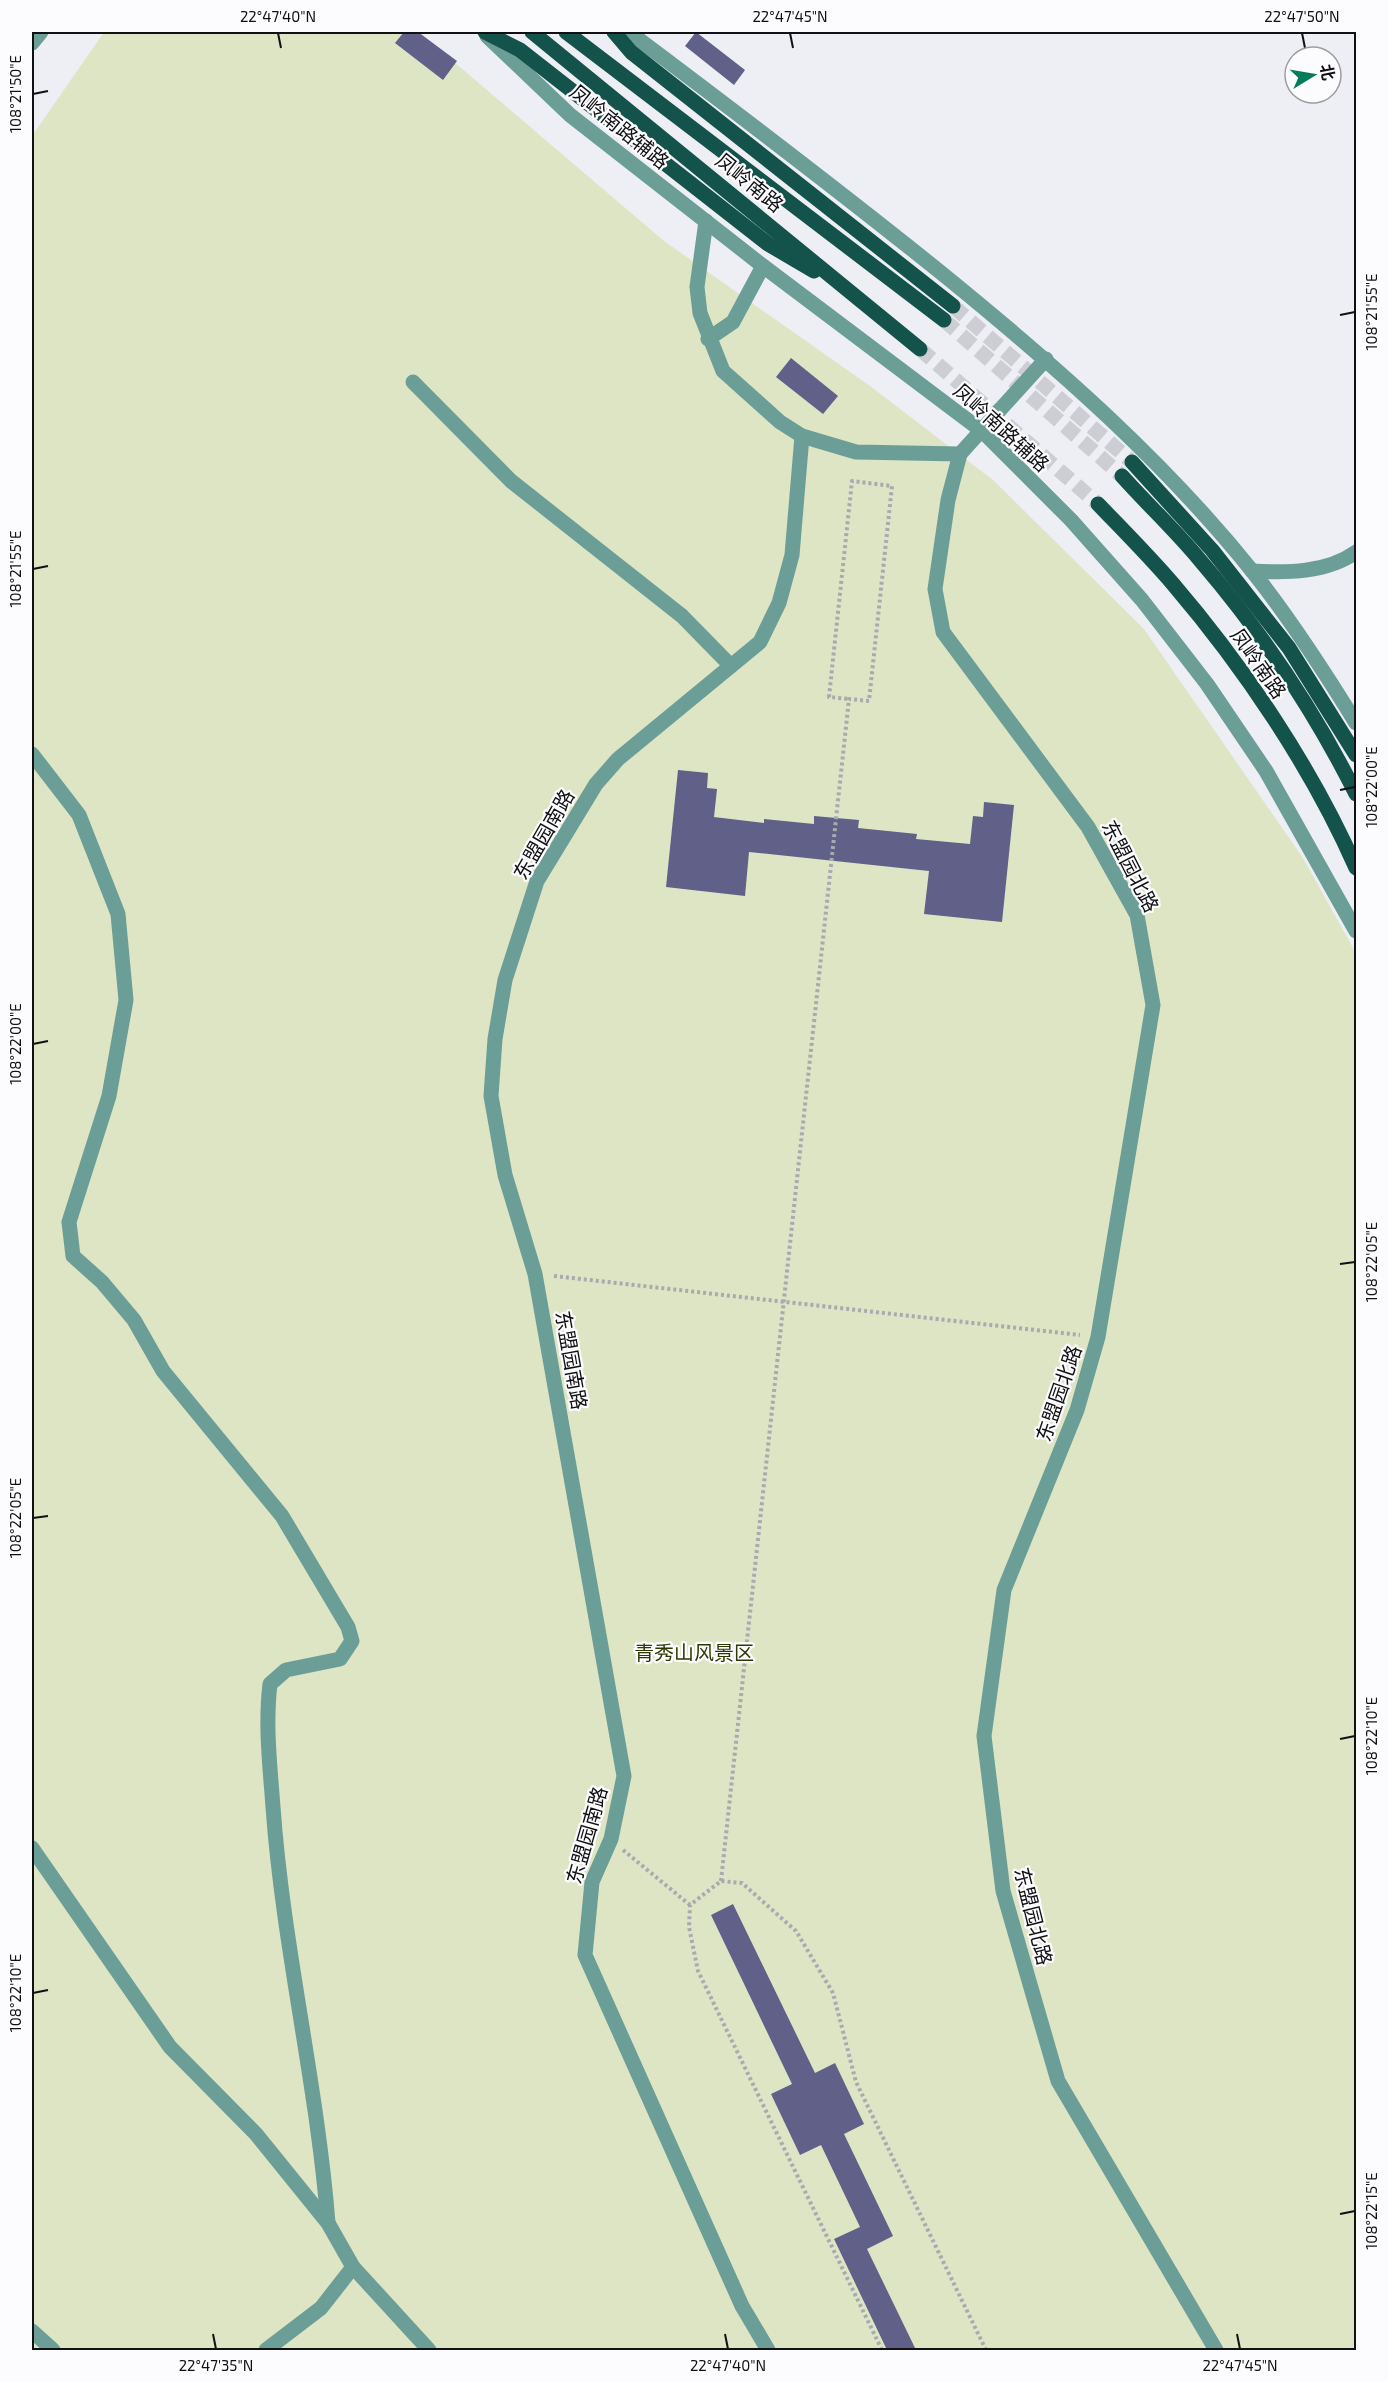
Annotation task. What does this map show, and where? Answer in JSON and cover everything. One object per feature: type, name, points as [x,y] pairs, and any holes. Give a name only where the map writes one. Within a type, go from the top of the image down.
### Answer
[{"type":"main road","points":[[484,32],[520,50],[768,244],[854,294]]},
{"type":"main road","name":"凤岭南路","points":[[532,32],[920,349]]},
{"type":"main road","name":"凤岭南路","points":[[567,32],[944,320]]},
{"type":"main road","name":"凤岭南路","points":[[614,32],[631,52],[953,306]]},
{"type":"main road","name":"凤岭南路","points":[[1132,462],[1212,550],[1289,648],[1356,755]]},
{"type":"main road","name":"凤岭南路","points":[[1122,476],[1199,559],[1274,657],[1339,760],[1356,794]]},
{"type":"main road","name":"凤岭南路","points":[[1098,504],[1172,583],[1236,662],[1296,754],[1356,868]]},
{"type":"street","points":[[32,43],[41,32]]},
{"type":"street","name":"凤岭南路辅路","points":[[484,32],[570,115],[763,266],[982,431],[1071,520],[1142,600],[1207,684],[1266,771],[1356,931]]},
{"type":"street","points":[[629,32],[794,156],[1046,359],[1137,445],[1252,571],[1304,639],[1356,723]]},
{"type":"street","points":[[706,221],[697,287],[700,313],[708,339],[723,371],[780,422],[802,436],[856,452],[960,454],[1046,359]]},
{"type":"street","points":[[708,339],[733,322],[763,266]]},
{"type":"street","points":[[413,382],[511,481],[682,616],[731,666]]},
{"type":"street","name":"东盟园南路","points":[[768,2350],[742,2306],[585,1955],[592,1882],[611,1839],[624,1776],[535,1274],[506,1175],[491,1096],[495,1039],[505,980],[537,881],[596,784],[618,759],[760,642],[779,603],[792,555],[802,436]]},
{"type":"street","name":"东盟园北路","points":[[960,454],[948,500],[935,589],[943,632],[1088,827],[1121,885],[1137,915],[1153,1005],[1098,1337],[1077,1410],[1005,1590],[984,1736],[1003,1891],[1058,2081],[1216,2350]]},
{"type":"street","points":[[1252,571],[1288,573],[1314,568],[1356,552]]},
{"type":"street","points":[[32,754],[79,815],[101,870],[117,914],[126,1000],[109,1096],[69,1222],[73,1256],[102,1282],[134,1320],[163,1371],[282,1516],[348,1627],[352,1641],[340,1659],[286,1670],[270,1684],[266,1714],[277,1866],[323,2155],[328,2223]]},
{"type":"street","points":[[32,1848],[170,2047],[256,2134],[328,2223],[354,2267],[429,2350]]},
{"type":"street","points":[[266,2350],[321,2308],[354,2267]]},
{"type":"street","points":[[32,2331],[53,2350]]},
{"type":"path","points":[[852,481],[892,486],[869,701],[849,699],[829,697],[852,481]]},
{"type":"path","points":[[721,1881],[849,699]]},
{"type":"path","points":[[535,1274],[1098,1337]]},
{"type":"path","points":[[611,1839],[690,1905]]},
{"type":"path","points":[[882,2350],[698,1971],[689,1927],[690,1905],[721,1881],[742,1883],[796,1931],[833,1993],[856,2082],[986,2350]]},
{"type":"green space","name":"青秀山风景区","points":[[104,32],[419,32],[664,241],[870,386],[993,480],[1144,629],[1303,858],[1356,953],[1356,2350],[32,2350],[32,136]]},
{"type":"building","points":[[404,32],[418,32],[457,61],[443,80],[395,43]]},
{"type":"building","points":[[696,32],[745,70],[734,85],[685,46]]},
{"type":"building","points":[[791,358],[838,396],[823,414],[776,377]]},
{"type":"building","points":[[678,770],[708,773],[707,788],[717,789],[714,817],[764,823],[764,819],[814,824],[814,816],[859,820],[858,828],[917,834],[916,839],[970,844],[973,816],[983,817],[984,802],[1014,805],[1002,922],[924,914],[929,871],[749,852],[745,896],[666,887]]},
{"type":"building","points":[[733,1904],[815,2073],[835,2063],[864,2124],[844,2134],[893,2236],[867,2249],[916,2350],[887,2350],[834,2239],[860,2227],[821,2145],[800,2155],[771,2094],[792,2084],[711,1915]]},
{"type":"tunnel","points":[[953,306],[1132,462]]},
{"type":"tunnel","points":[[944,320],[1122,476]]},
{"type":"tunnel","points":[[920,349],[1098,504]]}]
